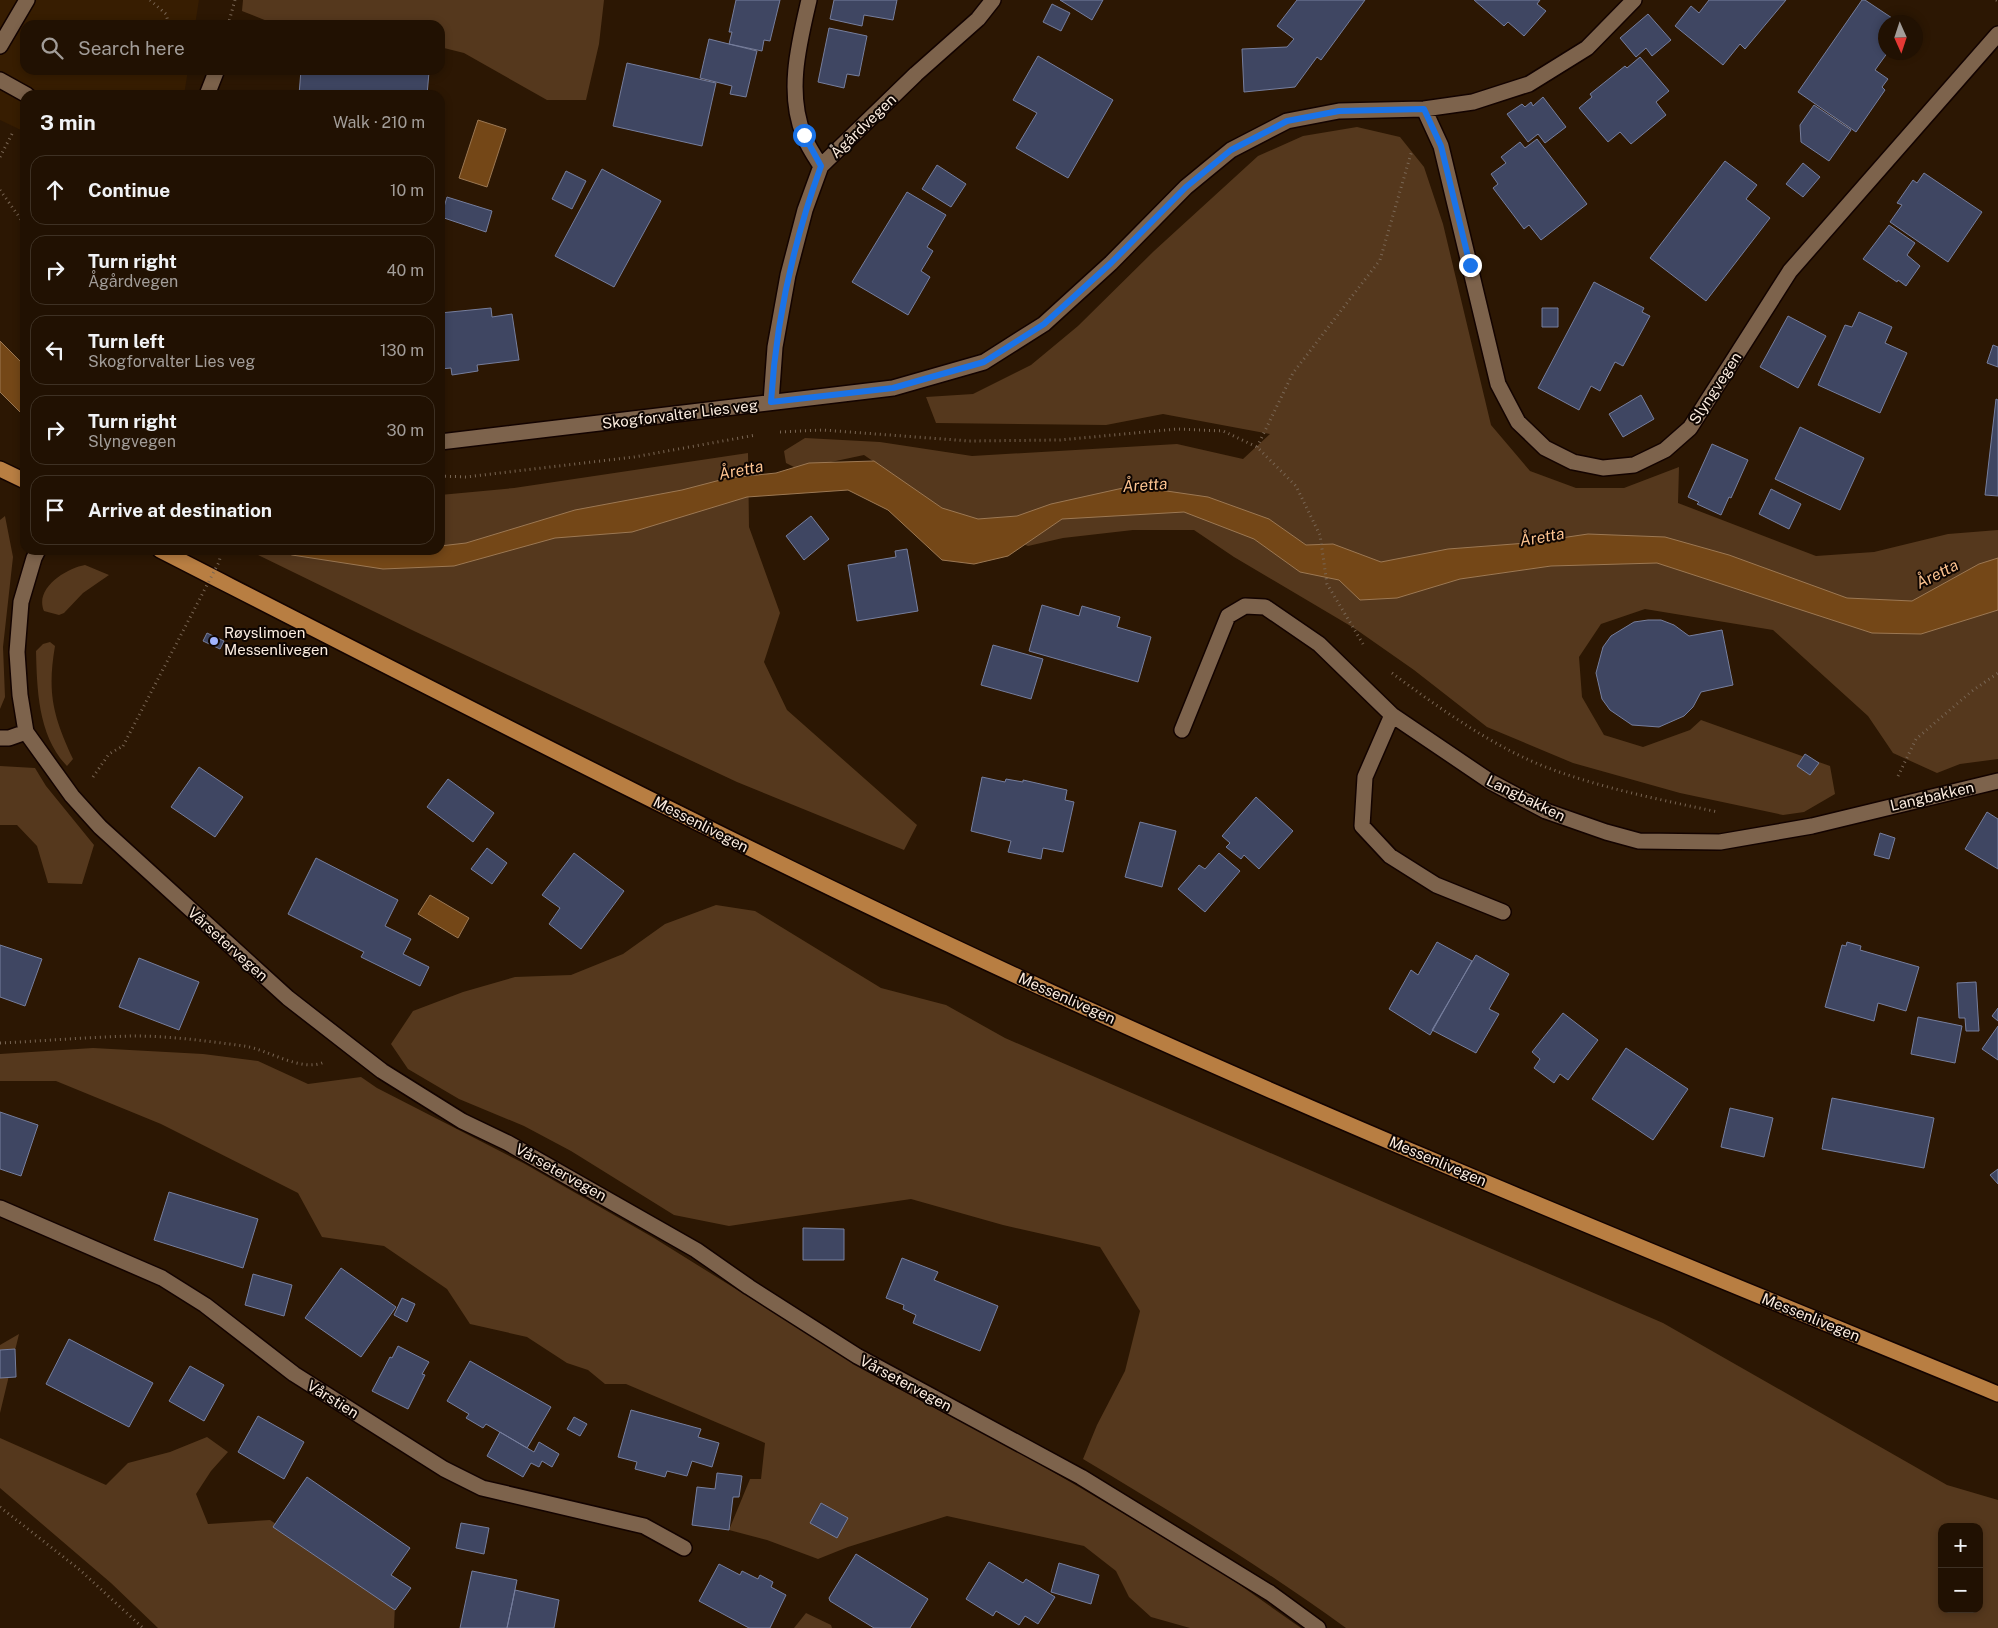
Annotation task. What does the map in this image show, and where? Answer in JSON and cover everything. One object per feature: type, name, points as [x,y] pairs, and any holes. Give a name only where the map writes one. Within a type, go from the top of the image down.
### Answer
[{"type":"main road","points":[[0,469],[20,479]]},
{"type":"main road","name":"Messenlivegen","points":[[170,555],[798,872],[1055,994],[1471,1176],[1998,1394]]},
{"type":"street","points":[[0,46],[27,0]]},
{"type":"street","points":[[809,0],[794,78],[804,135],[821,166]]},
{"type":"street","name":"Ågårdvegen","points":[[771,402],[775,347],[788,275],[805,210],[821,166],[916,74],[978,19],[993,0]]},
{"type":"street","name":"Skogforvalter Lies veg","points":[[445,441],[893,388],[984,362],[1044,324],[1111,263],[1186,187],[1231,150],[1287,121],[1339,111],[1424,109],[1472,102],[1529,84],[1587,48],[1634,0]]},
{"type":"street","name":"Slyngvegen","points":[[1424,109],[1441,146],[1498,384],[1518,422],[1545,448],[1573,462],[1603,468],[1634,465],[1665,450],[1690,428],[1790,271],[1998,34]]},
{"type":"street","points":[[209,90],[215,75]]},
{"type":"street","points":[[0,80],[20,92]]},
{"type":"street","name":"Vårsetervegen","points":[[36,555],[21,602],[17,652],[20,695],[26,732],[72,796],[100,827],[235,952],[288,998],[382,1071],[462,1121],[516,1148],[696,1250],[749,1287],[857,1356],[1081,1477],[1270,1593],[1318,1628]]},
{"type":"street","name":"Langbakken","points":[[1182,730],[1228,616],[1245,606],[1264,607],[1318,644],[1392,715],[1491,782],[1546,811],[1606,832],[1639,840],[1720,842],[1812,826],[1998,780]]},
{"type":"street","points":[[1392,715],[1365,777],[1362,826],[1390,856],[1436,885],[1503,912]]},
{"type":"street","points":[[0,738],[9,738],[26,732]]},
{"type":"street","name":"Vårstien","points":[[0,1208],[162,1278],[205,1306],[294,1374],[444,1469],[482,1488],[644,1526],[684,1548]]},
{"type":"path","points":[[150,0],[166,14],[168,20]]},
{"type":"path","points":[[229,20],[235,0]]},
{"type":"path","points":[[1257,447],[1293,373],[1380,260],[1424,109]]},
{"type":"path","points":[[0,157],[13,132]]},
{"type":"path","points":[[0,190],[20,218]]},
{"type":"path","points":[[778,432],[823,430],[969,441],[1060,440],[1177,429],[1222,432],[1257,447],[1296,486],[1320,535],[1327,584],[1366,649]]},
{"type":"path","points":[[445,476],[466,477],[634,457],[759,435]]},
{"type":"path","points":[[72,796],[94,777],[109,754],[123,746],[219,562],[221,555]]},
{"type":"path","points":[[1389,670],[1490,739],[1550,769],[1611,788],[1720,812]]},
{"type":"path","points":[[1897,779],[1916,739],[1972,691],[1998,673]]},
{"type":"path","points":[[0,1043],[134,1036],[191,1039],[250,1047],[304,1065],[318,1065],[350,1046]]},
{"type":"path","points":[[0,1507],[80,1570],[143,1628]]},
{"type":"shaded area","points":[[0,0],[199,0],[196,20],[20,20],[20,75],[187,75],[185,90],[20,90],[20,130],[0,120]]},
{"type":"shaded area","points":[[243,0],[604,0],[599,44],[586,100],[547,100],[464,53],[445,48],[445,20],[264,20],[242,11]]},
{"type":"shaded area","points":[[478,120],[506,129],[487,187],[459,178]]},
{"type":"shaded area","points":[[1357,127],[1400,137],[1424,167],[1443,224],[1491,425],[1530,471],[1576,488],[1624,488],[1679,467],[1678,503],[1816,556],[1874,552],[1948,534],[1998,530],[1998,759],[1960,764],[1937,773],[1893,753],[1868,716],[1773,630],[1645,609],[1601,624],[1579,657],[1582,697],[1604,735],[1643,747],[1690,730],[1701,720],[1830,766],[1835,794],[1804,812],[1783,815],[1680,793],[1573,763],[1487,727],[1414,670],[1354,628],[1234,557],[1194,530],[1133,530],[1063,538],[1028,546],[930,506],[896,477],[864,455],[798,469],[786,463],[784,451],[805,438],[880,442],[972,456],[1177,444],[1243,459],[1270,434],[1163,414],[1106,425],[936,423],[926,397],[973,394],[1031,365],[1078,326],[1154,251],[1258,156],[1303,136]]},
{"type":"shaded area","points":[[0,341],[20,361],[20,412],[0,392]]},
{"type":"shaded area","points":[[748,453],[749,527],[780,613],[764,662],[787,710],[917,825],[904,850],[737,782],[414,631],[258,555],[445,555],[445,495],[514,488]]},
{"type":"shaded area","points":[[874,461],[942,508],[978,519],[1017,516],[1051,504],[1132,486],[1208,497],[1269,519],[1306,545],[1333,544],[1381,562],[1448,549],[1527,543],[1588,534],[1665,537],[1729,555],[1847,598],[1912,601],[1979,564],[1998,558],[1998,610],[1921,634],[1872,633],[1657,563],[1551,566],[1460,579],[1397,598],[1360,600],[1339,580],[1300,572],[1254,539],[1184,512],[1062,519],[1008,556],[974,564],[942,560],[888,510],[848,490],[747,497],[632,532],[555,538],[454,566],[383,569],[292,555],[445,555],[445,545],[466,543],[575,510],[682,490],[728,478],[776,473],[809,463]]},
{"type":"shaded area","points":[[5,516],[13,557],[3,647],[5,697],[0,709],[0,520]]},
{"type":"shaded area","points":[[85,565],[109,575],[83,593],[64,613],[59,615],[44,611],[42,603],[44,595],[54,580],[70,570]]},
{"type":"shaded area","points":[[50,642],[55,646],[52,691],[56,717],[73,759],[67,766],[57,754],[50,741],[41,712],[36,651],[43,644]]},
{"type":"shaded area","points":[[0,766],[35,768],[46,786],[94,845],[82,884],[48,883],[37,846],[17,825],[0,825]]},
{"type":"shaded area","points":[[430,895],[469,918],[458,938],[418,914]]},
{"type":"shaded area","points":[[716,905],[755,911],[881,988],[946,1005],[1005,1038],[1663,1323],[1947,1485],[1998,1500],[1998,1628],[1346,1628],[1216,1540],[1083,1459],[1097,1425],[1125,1371],[1140,1311],[1100,1247],[1003,1225],[911,1199],[729,1226],[674,1215],[571,1151],[524,1126],[459,1099],[408,1069],[391,1044],[413,1011],[463,992],[515,977],[571,975],[623,954],[665,924]]},
{"type":"shaded area","points":[[93,1048],[203,1054],[258,1061],[308,1084],[361,1077],[377,1088],[525,1164],[654,1238],[882,1380],[1017,1451],[1079,1487],[1223,1573],[1301,1628],[1190,1628],[1151,1617],[1129,1597],[1116,1571],[1084,1546],[947,1516],[848,1547],[818,1559],[767,1540],[729,1530],[750,1479],[761,1479],[765,1443],[626,1384],[605,1384],[588,1370],[567,1363],[527,1337],[470,1324],[447,1289],[384,1246],[322,1237],[298,1193],[161,1124],[56,1081],[0,1081],[0,1054]]},
{"type":"shaded area","points":[[19,1334],[0,1413],[0,1345]]},
{"type":"shaded area","points":[[207,1437],[228,1452],[211,1471],[196,1494],[208,1524],[270,1520],[395,1604],[394,1628],[158,1628],[111,1583],[0,1488],[0,1438],[106,1485],[128,1463],[170,1452]]},
{"type":"shaded area","points":[[806,1613],[831,1625],[832,1628],[794,1628]]},
{"type":"building","points":[[736,0],[780,0],[770,41],[764,40],[762,51],[729,44],[732,32],[729,32]]},
{"type":"building","points":[[834,0],[897,0],[893,20],[864,15],[862,26],[830,19]]},
{"type":"building","points":[[1060,0],[1103,0],[1092,20]]},
{"type":"building","points":[[1297,0],[1365,0],[1321,60],[1317,57],[1295,87],[1244,92],[1242,49],[1287,47],[1294,39],[1277,26]]},
{"type":"building","points":[[1474,0],[1540,0],[1537,4],[1546,11],[1524,36],[1508,22],[1504,26]]},
{"type":"building","points":[[1709,0],[1786,0],[1745,49],[1740,44],[1723,65],[1675,26],[1691,6],[1699,13]]},
{"type":"building","points":[[1862,0],[1865,0],[1888,15],[1878,15],[1878,60],[1882,60],[1875,70],[1888,79],[1882,87],[1885,90],[1856,132],[1798,92]]},
{"type":"building","points":[[1052,4],[1070,13],[1061,31],[1043,22]]},
{"type":"building","points":[[1648,14],[1671,40],[1652,56],[1646,48],[1636,57],[1620,38]]},
{"type":"building","points":[[829,28],[867,36],[859,76],[847,74],[844,88],[818,82]]},
{"type":"building","points":[[709,39],[757,51],[746,97],[730,94],[732,86],[700,78]]},
{"type":"building","points":[[1038,56],[1113,100],[1068,178],[1016,148],[1037,113],[1013,100]]},
{"type":"building","points":[[1640,57],[1669,91],[1656,102],[1666,115],[1631,144],[1620,132],[1608,142],[1579,108],[1592,97],[1590,94],[1625,66],[1627,68]]},
{"type":"building","points":[[627,63],[716,83],[702,146],[613,126]]},
{"type":"building","points":[[301,75],[429,75],[427,90],[299,90]]},
{"type":"building","points":[[1543,97],[1566,127],[1545,143],[1538,134],[1528,142],[1507,114],[1522,104],[1525,107],[1531,102],[1533,106]]},
{"type":"building","points":[[1814,105],[1851,130],[1829,161],[1801,142],[1800,125]]},
{"type":"building","points":[[1537,139],[1587,204],[1541,240],[1529,225],[1524,229],[1493,188],[1498,184],[1491,174],[1506,163],[1501,157],[1520,142],[1525,148]]},
{"type":"building","points":[[1725,161],[1757,185],[1746,199],[1770,218],[1706,301],[1650,258]]},
{"type":"building","points":[[1803,163],[1820,177],[1803,197],[1786,184]]},
{"type":"building","points":[[937,165],[966,184],[951,207],[922,189]]},
{"type":"building","points":[[602,169],[661,201],[614,287],[555,256]]},
{"type":"building","points":[[566,171],[586,181],[572,209],[552,199]]},
{"type":"building","points":[[1924,173],[1982,212],[1948,262],[1890,222],[1902,205],[1897,203],[1913,180],[1917,183]]},
{"type":"building","points":[[907,192],[946,215],[927,247],[933,251],[921,271],[930,277],[908,315],[852,282]]},
{"type":"building","points":[[447,197],[492,211],[486,232],[445,218]]},
{"type":"building","points":[[1889,225],[1915,243],[1907,255],[1920,266],[1906,286],[1863,259]]},
{"type":"building","points":[[1594,282],[1644,308],[1642,312],[1650,316],[1623,366],[1615,362],[1600,391],[1591,386],[1579,410],[1538,388]]},
{"type":"building","points":[[491,308],[492,317],[512,314],[519,360],[477,365],[478,371],[452,375],[451,368],[445,369],[445,313]]},
{"type":"building","points":[[1542,308],[1558,308],[1558,327],[1542,327]]},
{"type":"building","points":[[1859,312],[1892,327],[1885,343],[1907,353],[1880,413],[1818,385],[1845,325],[1852,327]]},
{"type":"building","points":[[1788,316],[1826,336],[1798,388],[1760,367]]},
{"type":"building","points":[[1993,345],[1998,347],[1998,367],[1987,363]]},
{"type":"building","points":[[1641,395],[1654,419],[1623,437],[1609,414]]},
{"type":"building","points":[[1996,399],[1998,400],[1998,496],[1985,495]]},
{"type":"building","points":[[1800,427],[1864,458],[1840,510],[1775,479]]},
{"type":"building","points":[[1712,444],[1748,460],[1721,515],[1697,504],[1699,502],[1688,497]]},
{"type":"building","points":[[1771,489],[1801,504],[1789,529],[1759,514]]},
{"type":"building","points":[[811,516],[829,539],[804,560],[786,536]]},
{"type":"building","points":[[907,549],[918,611],[857,621],[848,565],[896,557],[895,551]]},
{"type":"building","points":[[1042,605],[1079,616],[1082,606],[1120,617],[1117,627],[1151,637],[1138,682],[1029,651]]},
{"type":"building","points":[[1661,620],[1674,625],[1689,636],[1722,630],[1733,685],[1701,692],[1693,707],[1684,716],[1659,727],[1632,725],[1610,710],[1602,699],[1596,673],[1603,647],[1611,636],[1634,622]]},
{"type":"building","name":"Røyslimoen Messenlivegen","points":[[207,633],[224,641],[220,649],[203,641]]},
{"type":"building","points":[[993,645],[1043,659],[1031,699],[981,685]]},
{"type":"building","points":[[1805,754],[1819,763],[1810,775],[1797,766]]},
{"type":"building","points":[[199,767],[243,797],[215,837],[171,807]]},
{"type":"building","points":[[982,777],[1005,782],[1006,779],[1023,782],[1023,780],[1067,790],[1065,800],[1074,802],[1063,852],[1043,848],[1041,859],[1008,852],[1011,841],[971,831]]},
{"type":"building","points":[[448,779],[494,813],[473,842],[427,807]]},
{"type":"building","points":[[1256,797],[1293,831],[1259,869],[1244,855],[1241,859],[1226,847],[1230,843],[1222,836]]},
{"type":"building","points":[[1987,812],[1998,819],[1998,869],[1965,849]]},
{"type":"building","points":[[1140,822],[1176,831],[1162,887],[1125,877]]},
{"type":"building","points":[[1880,833],[1895,838],[1889,859],[1874,855]]},
{"type":"building","points":[[487,848],[507,863],[492,884],[471,869]]},
{"type":"building","points":[[574,853],[624,891],[581,949],[549,924],[560,908],[542,895]]},
{"type":"building","points":[[1219,853],[1240,871],[1205,912],[1178,889],[1199,865],[1205,869]]},
{"type":"building","points":[[316,858],[398,900],[385,926],[411,939],[403,954],[429,967],[420,986],[361,957],[364,952],[288,914]]},
{"type":"building","points":[[1437,942],[1472,961],[1430,1035],[1389,1009],[1411,970],[1418,975]]},
{"type":"building","points":[[1847,942],[1861,946],[1860,950],[1919,967],[1906,1011],[1878,1003],[1874,1021],[1825,1007],[1842,945],[1846,946]]},
{"type":"building","points":[[0,945],[42,959],[25,1006],[0,997]]},
{"type":"building","points":[[1476,955],[1509,974],[1489,1009],[1499,1014],[1476,1053],[1432,1030]]},
{"type":"building","points":[[139,958],[199,982],[179,1030],[119,1007]]},
{"type":"building","points":[[1976,982],[1979,1031],[1966,1031],[1965,1018],[1959,1018],[1957,983]]},
{"type":"building","points":[[1998,1008],[1998,1021],[1992,1016]]},
{"type":"building","points":[[1563,1013],[1598,1040],[1568,1080],[1560,1074],[1554,1083],[1534,1068],[1540,1059],[1532,1052]]},
{"type":"building","points":[[1918,1017],[1962,1026],[1955,1063],[1911,1054]]},
{"type":"building","points":[[1998,1026],[1998,1060],[1982,1049]]},
{"type":"building","points":[[1626,1048],[1688,1089],[1653,1140],[1592,1099]]},
{"type":"building","points":[[1832,1098],[1934,1118],[1924,1168],[1822,1149]]},
{"type":"building","points":[[1730,1108],[1773,1118],[1764,1157],[1721,1147]]},
{"type":"building","points":[[0,1112],[38,1125],[21,1176],[0,1169]]},
{"type":"building","points":[[1998,1169],[1998,1184],[1990,1175]]},
{"type":"building","points":[[169,1192],[258,1219],[243,1268],[154,1240]]},
{"type":"building","points":[[803,1228],[844,1229],[844,1260],[803,1260]]},
{"type":"building","points":[[902,1258],[938,1272],[934,1280],[998,1306],[980,1351],[913,1323],[916,1315],[903,1309],[904,1305],[886,1298]]},
{"type":"building","points":[[341,1268],[396,1307],[361,1357],[305,1318]]},
{"type":"building","points":[[253,1274],[292,1285],[284,1316],[245,1305]]},
{"type":"building","points":[[402,1298],[415,1304],[407,1322],[394,1315]]},
{"type":"building","points":[[69,1339],[153,1383],[129,1427],[46,1384]]},
{"type":"building","points":[[398,1346],[429,1362],[422,1374],[425,1375],[408,1409],[372,1391]]},
{"type":"building","points":[[15,1349],[16,1377],[0,1378],[0,1350]]},
{"type":"building","points":[[470,1361],[551,1407],[527,1448],[486,1424],[483,1428],[466,1418],[469,1414],[447,1401]]},
{"type":"building","points":[[190,1366],[224,1385],[204,1421],[169,1401]]},
{"type":"building","points":[[631,1410],[701,1429],[698,1437],[719,1443],[712,1467],[692,1461],[687,1476],[667,1471],[665,1477],[635,1469],[637,1462],[618,1457]]},
{"type":"building","points":[[258,1416],[304,1442],[284,1479],[238,1452]]},
{"type":"building","points":[[574,1417],[587,1424],[580,1436],[567,1429]]},
{"type":"building","points":[[500,1432],[534,1452],[539,1442],[559,1454],[552,1467],[542,1461],[539,1467],[531,1463],[523,1477],[487,1456]]},
{"type":"building","points":[[717,1473],[742,1476],[739,1497],[733,1497],[729,1530],[692,1525],[697,1487],[715,1489]]},
{"type":"building","points":[[307,1477],[410,1548],[391,1575],[411,1588],[395,1610],[273,1527]]},
{"type":"building","points":[[821,1503],[848,1518],[837,1538],[810,1523]]},
{"type":"building","points":[[461,1523],[489,1528],[484,1554],[456,1548]]},
{"type":"building","points":[[856,1554],[928,1599],[910,1628],[874,1628],[830,1601],[829,1598]]},
{"type":"building","points":[[989,1562],[1023,1583],[1026,1579],[1055,1597],[1038,1624],[1025,1616],[1019,1625],[996,1611],[993,1616],[966,1599]]},
{"type":"building","points":[[1059,1563],[1099,1575],[1091,1604],[1051,1592]]},
{"type":"building","points":[[719,1564],[740,1575],[742,1571],[758,1579],[760,1575],[773,1582],[771,1587],[786,1595],[770,1628],[749,1628],[699,1601]]},
{"type":"building","points":[[472,1571],[517,1580],[507,1628],[460,1628]]},
{"type":"building","points":[[515,1590],[559,1600],[554,1628],[507,1628]]},
{"type":"place","name":"Røyslimoen Messenlivegen","points":[[214,641]]},
{"type":"route","points":[[804,135],[821,166],[805,210],[788,275],[775,347],[771,402],[893,388],[984,362],[1044,324],[1111,263],[1186,187],[1231,150],[1287,121],[1339,111],[1424,109],[1441,146],[1470,265]]},
{"type":"water label","name":"Åretta","points":[[741,470]]},
{"type":"water label","name":"Åretta","points":[[1145,485]]},
{"type":"water label","name":"Åretta","points":[[1542,537]]},
{"type":"water label","name":"Åretta","points":[[1937,574]]}]
